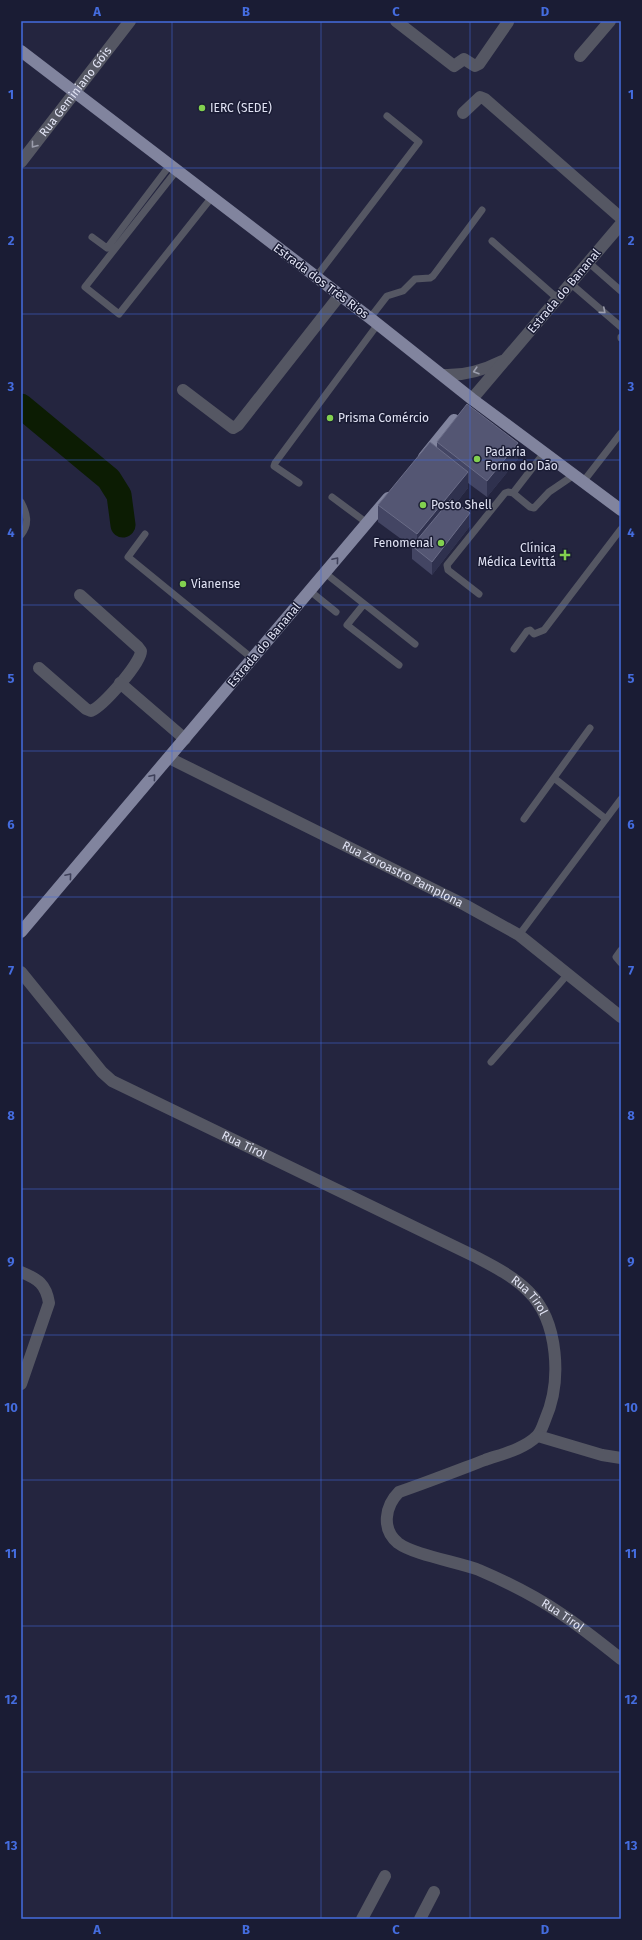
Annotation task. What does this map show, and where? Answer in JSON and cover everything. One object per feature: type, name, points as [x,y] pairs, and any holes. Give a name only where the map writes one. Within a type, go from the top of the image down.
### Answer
[{"type":"main road","name":"Estrada dos Três Rios","points":[[21,51],[443,375],[466,407],[544,453],[621,510]]},
{"type":"main road","name":"Estrada do Bananal","points":[[413,469],[466,407]]},
{"type":"main road","name":"Estrada do Bananal","points":[[21,932],[398,487]]},
{"type":"main road","points":[[21,918],[44,906]]},
{"type":"street","name":"Rua Geminiano Góis","points":[[21,162],[130,21]]},
{"type":"street","points":[[396,21],[454,66],[464,59],[476,66],[479,64],[508,22]]},
{"type":"street","points":[[580,56],[610,21]]},
{"type":"street","points":[[463,113],[476,100],[480,98],[485,99],[621,218]]},
{"type":"street","name":"Estrada do Bananal","points":[[466,407],[621,224]]},
{"type":"street","points":[[183,390],[233,428],[238,425],[340,295]]},
{"type":"street","name":"Estrada do Bananal","points":[[443,375],[454,376],[472,373],[507,358]]},
{"type":"street","points":[[39,668],[86,709],[91,711],[100,705],[120,683],[139,658],[141,650],[80,595]]},
{"type":"street","points":[[120,683],[185,739]]},
{"type":"street","name":"Rua Zoroastro Pamplona","points":[[169,758],[466,905],[519,935],[621,1017]]},
{"type":"street","name":"Rua Tirol","points":[[21,972],[102,1072],[112,1080],[474,1256],[511,1276],[529,1291],[542,1312],[551,1334],[556,1360],[556,1382],[550,1410],[538,1436],[509,1451],[399,1492],[392,1499],[389,1507],[386,1517],[387,1527],[398,1543],[412,1550],[477,1570],[519,1589],[559,1612],[621,1659]]},
{"type":"street","points":[[21,1272],[34,1277],[46,1290],[49,1303],[21,1384]]},
{"type":"street","points":[[538,1436],[602,1455],[621,1458]]},
{"type":"street","points":[[362,1919],[385,1876]]},
{"type":"street","points":[[420,1919],[434,1892]]},
{"type":"lane","points":[[316,277],[419,142],[388,116]]},
{"type":"lane","points":[[173,168],[85,287],[119,314],[212,197]]},
{"type":"lane","points":[[92,237],[107,248],[173,168]]},
{"type":"lane","points":[[299,483],[274,466],[274,462],[374,321],[387,296],[403,291],[415,279],[424,279],[433,276],[482,210]]},
{"type":"lane","points":[[492,241],[557,298]]},
{"type":"lane","points":[[588,262],[621,291]]},
{"type":"lane","points":[[570,283],[621,326]]},
{"type":"lane","points":[[479,594],[448,570],[447,565],[505,493],[513,493],[530,507],[534,508],[549,492],[578,478],[621,433]]},
{"type":"lane","points":[[513,493],[544,453]]},
{"type":"lane","points":[[332,497],[367,523]]},
{"type":"lane","points":[[21,502],[26,511],[27,520],[21,535]]},
{"type":"lane","points":[[514,649],[527,631],[530,630],[534,634],[544,630],[621,529]]},
{"type":"lane","points":[[145,534],[128,557],[253,659]]},
{"type":"lane","points":[[325,573],[416,644]]},
{"type":"lane","points":[[310,591],[336,612]]},
{"type":"lane","points":[[364,604],[347,625],[399,666]]},
{"type":"lane","points":[[524,819],[590,728]]},
{"type":"lane","points":[[554,778],[606,819]]},
{"type":"lane","points":[[519,935],[621,799]]},
{"type":"lane","points":[[621,950],[616,957],[621,963]]},
{"type":"lane","points":[[491,1062],[568,974]]},
{"type":"building","name":"Padaria Forno do Dão","points":[[467,404],[518,443],[487,481],[437,442]]},
{"type":"building","name":"Posto Shell","points":[[430,442],[468,472],[417,534],[378,505]]},
{"type":"building","points":[[451,499],[470,513],[432,562],[412,546]]},
{"type":"waterway","points":[[21,406],[109,479],[119,495],[123,525]]},
{"type":"place","name":"IERC (SEDE)","points":[[202,108]]},
{"type":"place","name":"Prisma Comércio","points":[[330,418]]},
{"type":"place","name":"Padaria Forno do Dão","points":[[477,459]]},
{"type":"place","name":"Posto Shell","points":[[423,505]]},
{"type":"place","name":"Fenomenal","points":[[441,543]]},
{"type":"place","name":"Clínica Médica Levittá","points":[[565,555]]},
{"type":"place","name":"Vianense","points":[[183,584]]}]
